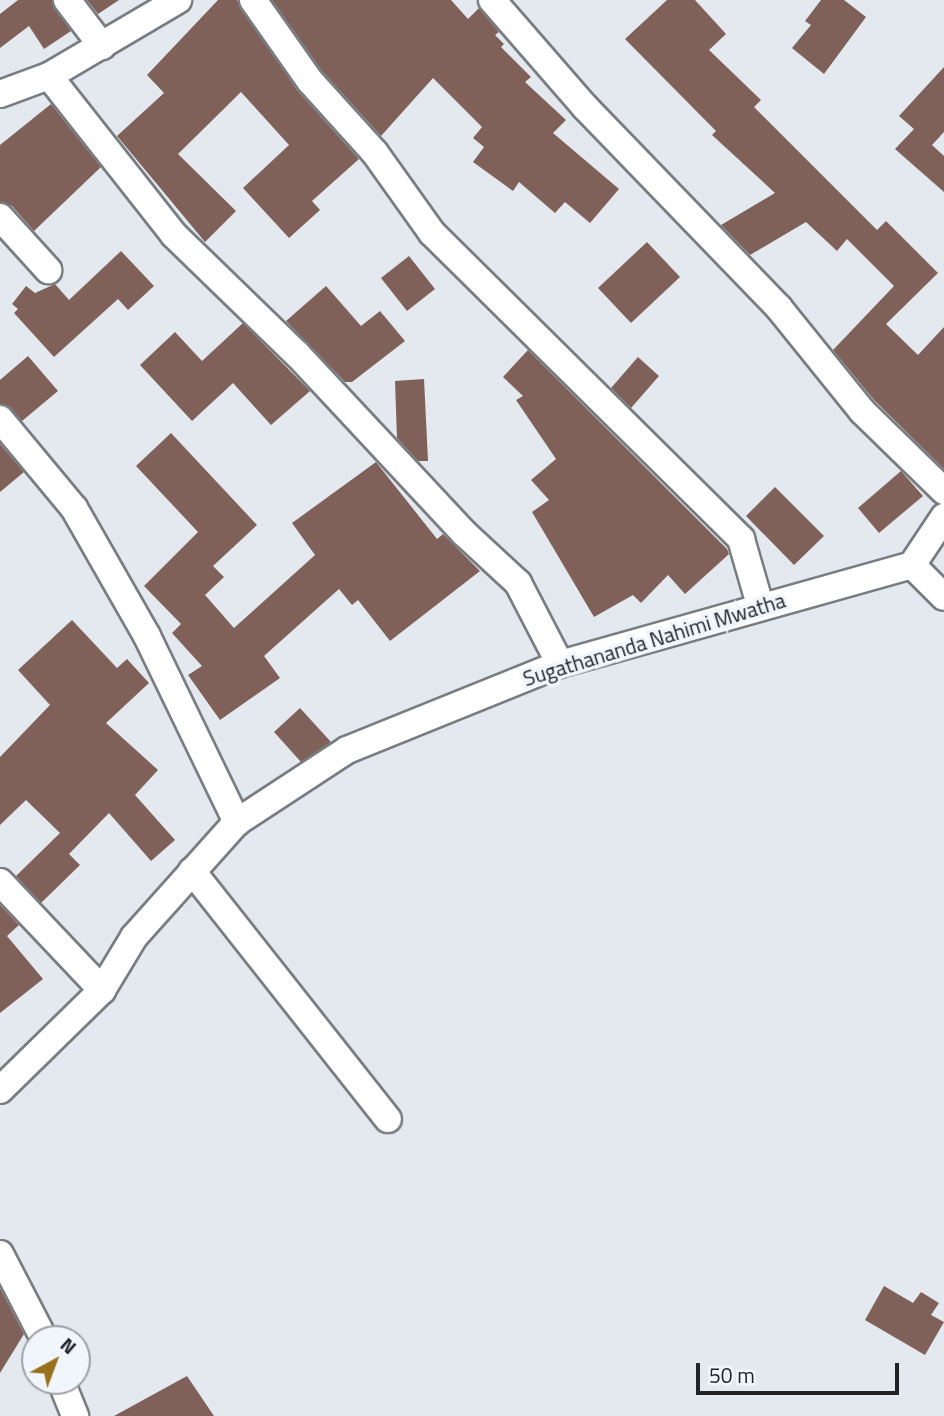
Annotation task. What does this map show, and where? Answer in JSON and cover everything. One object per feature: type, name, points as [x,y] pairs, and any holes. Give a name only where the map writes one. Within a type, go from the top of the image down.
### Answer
[{"type":"street","points":[[67,0],[102,46]]},
{"type":"street","points":[[0,94],[49,76],[178,0]]},
{"type":"street","points":[[253,0],[310,80],[375,153],[432,233],[741,539],[760,605]]},
{"type":"street","points":[[492,0],[585,107],[779,308],[862,411],[944,491]]},
{"type":"street","points":[[49,76],[174,235],[297,354],[464,533],[518,583],[560,664]]},
{"type":"street","points":[[0,216],[48,270]]},
{"type":"street","points":[[0,419],[74,508],[147,636],[237,822]]},
{"type":"street","points":[[944,517],[912,565],[944,597]]},
{"type":"street","name":"Sugathananda Nahimi Mwatha","points":[[0,1090],[102,990],[134,937],[237,822],[347,750],[560,664],[760,605],[912,565]]},
{"type":"street","points":[[192,872],[388,1119]]},
{"type":"street","points":[[0,882],[102,990]]},
{"type":"street","points":[[0,1254],[37,1325]]},
{"type":"street","points":[[67,1395],[75,1416]]},
{"type":"building","points":[[18,0],[52,0],[71,31],[44,49],[29,26],[0,48],[0,14]]},
{"type":"building","points":[[87,0],[119,0],[98,14]]},
{"type":"building","points":[[218,0],[237,0],[297,90],[359,159],[312,201],[320,210],[289,238],[243,188],[289,145],[241,92],[178,154],[236,211],[205,242],[117,136],[164,93],[147,75]]},
{"type":"building","points":[[272,0],[451,0],[468,19],[479,8],[499,32],[495,35],[504,44],[501,47],[531,77],[525,82],[566,120],[553,133],[619,189],[590,223],[565,202],[555,213],[519,182],[513,191],[473,162],[484,147],[473,138],[482,127],[433,78],[381,136],[322,71]]},
{"type":"building","points":[[667,0],[695,0],[726,34],[709,50],[761,100],[754,107],[877,230],[886,221],[938,273],[886,324],[918,355],[944,327],[944,469],[874,400],[833,350],[894,286],[847,239],[837,251],[806,222],[750,255],[721,225],[775,193],[712,135],[716,131],[625,39]]},
{"type":"building","points":[[821,0],[844,0],[866,17],[824,74],[792,48],[811,25],[805,21]]},
{"type":"building","points":[[944,67],[944,132],[932,145],[944,156],[944,192],[895,149],[914,129],[899,116]]},
{"type":"building","points":[[51,104],[101,167],[34,231],[12,206],[0,202],[0,145]]},
{"type":"building","points":[[647,242],[680,277],[631,323],[598,288]]},
{"type":"building","points":[[121,251],[154,286],[128,310],[118,299],[54,357],[14,313],[18,309],[12,304],[26,286],[35,293],[55,284],[69,300]]},
{"type":"building","points":[[409,256],[435,289],[407,311],[381,278]]},
{"type":"building","points":[[326,286],[361,326],[380,311],[405,341],[352,382],[345,382],[286,321]]},
{"type":"building","points":[[243,323],[310,391],[271,425],[233,383],[192,421],[140,365],[175,332],[202,361]]},
{"type":"building","points":[[528,350],[727,549],[729,554],[685,594],[668,575],[641,603],[633,595],[594,617],[532,512],[549,500],[531,480],[556,459],[516,400],[523,396],[503,377]]},
{"type":"building","points":[[28,356],[58,391],[22,421],[0,404],[0,380]]},
{"type":"building","points":[[638,357],[659,376],[631,408],[611,388]]},
{"type":"building","points":[[424,379],[428,461],[418,461],[397,438],[395,381]]},
{"type":"building","points":[[171,433],[257,525],[213,566],[224,577],[205,595],[234,628],[315,555],[292,523],[376,462],[437,539],[443,534],[480,571],[390,641],[358,600],[352,605],[339,589],[264,656],[280,678],[220,720],[188,675],[202,666],[172,633],[181,624],[144,586],[198,532],[136,466]]},
{"type":"building","points":[[0,444],[24,472],[0,492]]},
{"type":"building","points":[[901,471],[923,496],[879,533],[858,508]]},
{"type":"building","points":[[775,487],[824,536],[794,565],[746,516]]},
{"type":"building","points":[[72,620],[117,668],[127,659],[149,683],[106,723],[158,770],[135,795],[175,840],[151,861],[109,813],[69,854],[80,865],[41,903],[16,876],[60,833],[26,800],[0,825],[0,757],[50,705],[18,670]]},
{"type":"building","points":[[300,708],[331,742],[301,762],[274,732]]},
{"type":"building","points":[[0,905],[19,925],[7,936],[43,979],[0,1013]]},
{"type":"building","points":[[884,1286],[913,1303],[921,1292],[939,1303],[931,1315],[944,1322],[925,1355],[865,1320]]},
{"type":"building","points":[[0,1288],[21,1328],[21,1339],[0,1373]]},
{"type":"building","points":[[187,1376],[214,1416],[114,1416]]}]
